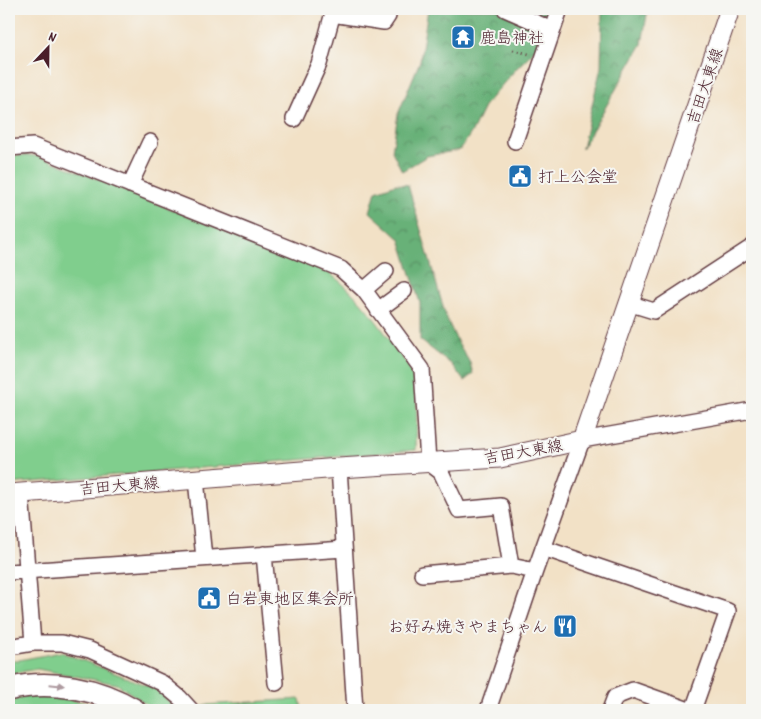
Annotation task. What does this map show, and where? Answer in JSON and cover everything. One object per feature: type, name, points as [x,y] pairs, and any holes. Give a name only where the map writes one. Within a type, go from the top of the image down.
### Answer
[{"type":"highway","points":[[9,689],[22,686],[56,684],[95,692],[134,710]]},
{"type":"main road","name":"吉田大東線","points":[[15,494],[339,468],[500,458],[582,440],[730,9]]},
{"type":"street","points":[[505,9],[552,30]]},
{"type":"street","points":[[515,140],[560,9]]},
{"type":"street","points":[[294,119],[319,64],[333,11],[384,22],[388,16]]},
{"type":"street","points":[[130,184],[150,142]]},
{"type":"street","points":[[9,148],[33,146],[340,269],[364,290],[422,369],[428,462],[441,472],[459,510],[501,506],[511,566]]},
{"type":"street","points":[[628,303],[654,311],[752,247]]},
{"type":"street","points":[[364,290],[386,272]]},
{"type":"street","points":[[378,310],[404,291]]},
{"type":"street","points":[[488,710],[582,440],[752,410]]},
{"type":"street","points":[[339,468],[355,710]]},
{"type":"street","points":[[196,479],[204,558]]},
{"type":"street","points":[[15,494],[28,570],[33,643]]},
{"type":"street","points":[[543,548],[728,611],[691,710],[633,690],[615,697],[610,710]]},
{"type":"street","points":[[9,572],[344,549]]},
{"type":"street","points":[[264,554],[276,684]]},
{"type":"street","points":[[422,574],[511,566],[535,571]]},
{"type":"street","points":[[9,647],[33,643],[62,643],[90,650],[162,683],[191,710]]},
{"type":"green space","points":[[428,9],[558,9],[543,42],[515,70],[485,105],[473,130],[460,150],[427,156],[402,171],[392,151],[398,114],[420,61]]},
{"type":"green space","points":[[602,9],[648,9],[642,44],[582,148],[601,67]]},
{"type":"green space","points":[[28,155],[41,157],[87,175],[327,272],[339,281],[351,291],[372,315],[409,367],[415,386],[416,397],[416,450],[9,484],[9,156]]},
{"type":"green space","points":[[396,184],[408,185],[446,317],[470,363],[473,374],[464,381],[451,364],[420,340],[420,303],[400,239],[370,212],[376,191]]},
{"type":"green space","points":[[61,652],[156,689],[178,710],[155,710],[117,684],[37,669],[9,674],[9,662]]},
{"type":"green space","points":[[35,692],[114,709],[9,710],[9,702]]},
{"type":"green space","points":[[300,699],[302,710],[207,710],[204,705]]},
{"type":"place","name":"鹿島神社","points":[[463,37]]},
{"type":"place","name":"打上公会堂","points":[[520,176]]},
{"type":"place","name":"白岩東地区集会所","points":[[209,598]]},
{"type":"place","name":"お好み焼きやまちゃん","points":[[565,626]]}]
